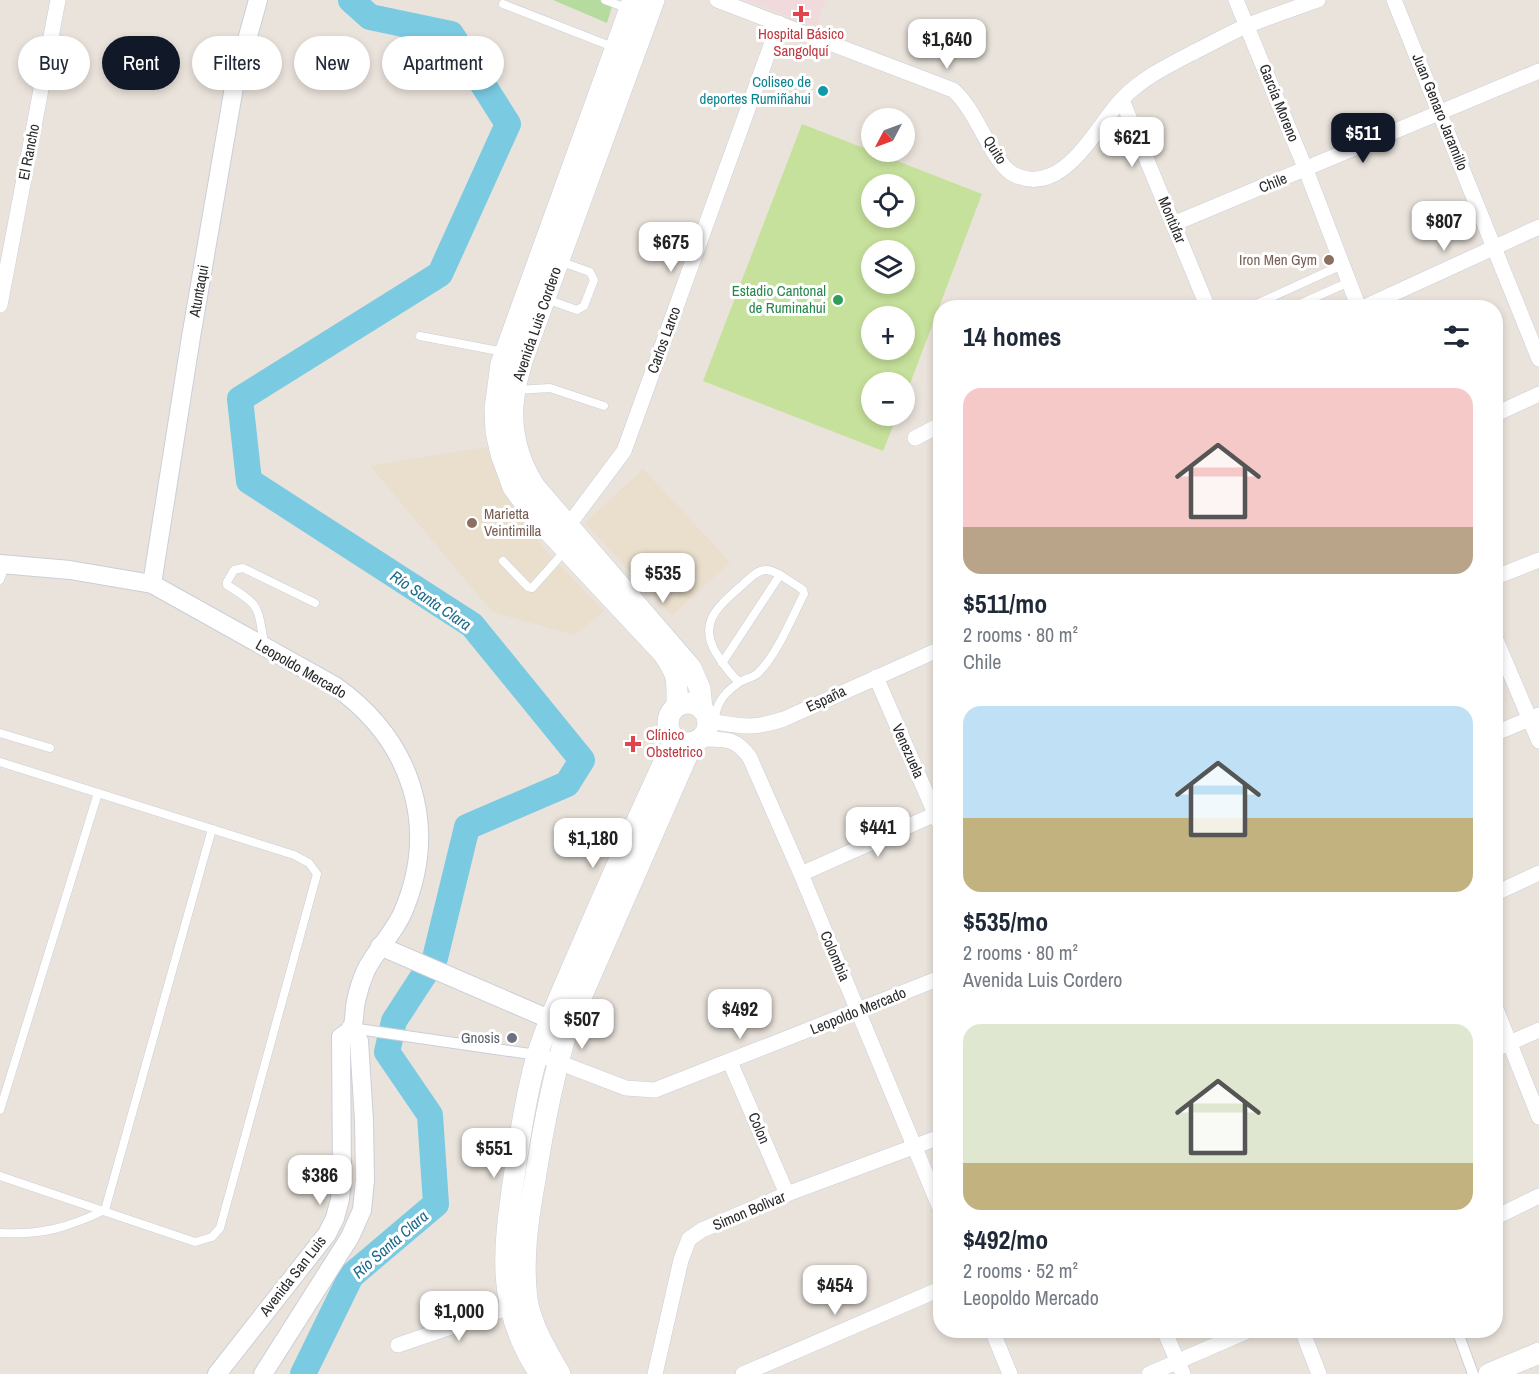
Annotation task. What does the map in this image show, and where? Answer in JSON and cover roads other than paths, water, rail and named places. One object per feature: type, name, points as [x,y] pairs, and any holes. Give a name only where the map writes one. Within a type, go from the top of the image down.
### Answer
[{"type":"main road","name":"Avenida Luis Cordero","points":[[631,5],[501,364],[495,409],[501,454],[513,487],[533,514],[564,538],[691,668],[700,689],[699,728],[671,733],[668,722],[669,716],[677,706],[678,681],[672,667],[663,653],[564,538],[523,465],[514,432],[513,398],[522,361],[654,0]]},
{"type":"main road","points":[[540,1374],[520,1341],[510,1307],[504,1261],[522,1127],[537,1055],[560,1023],[619,858],[699,728],[692,704],[677,706]]},
{"type":"main road","points":[[560,1023],[558,1062],[540,1144],[526,1253],[527,1299],[544,1345],[560,1374]]},
{"type":"main road","points":[[1489,1374],[1539,1353]]},
{"type":"street","name":"El Rancho","points":[[0,305],[58,0]]},
{"type":"street","name":"Atuntaqui","points":[[152,584],[234,87],[258,0]]},
{"type":"street","name":"Quito","points":[[717,0],[952,90],[971,109],[1003,165],[1011,173],[1026,179],[1042,179],[1059,172],[1078,155],[1122,100],[1160,69],[1247,26],[1318,0]]},
{"type":"street","name":"García Moreno","points":[[1236,0],[1357,300]]},
{"type":"street","name":"Juan Genaro Jaramillo","points":[[1394,0],[1539,359]]},
{"type":"street","name":"Carlos Larco","points":[[564,538],[624,452],[779,24]]},
{"type":"street","name":"Chile","points":[[1173,224],[1306,170],[1539,70]]},
{"type":"street","name":"Montùfar","points":[[1122,100],[1205,300]]},
{"type":"street","points":[[1378,300],[1539,227]]},
{"type":"street","points":[[1503,411],[1539,394]]},
{"type":"street","points":[[915,438],[933,429]]},
{"type":"street","points":[[1503,575],[1539,560]]},
{"type":"street","name":"Leopoldo Mercado","points":[[2,570],[70,570],[152,584],[335,686],[354,700],[385,733],[401,761],[415,800],[420,841],[414,882],[402,915],[380,946]]},
{"type":"street","name":"España","points":[[699,728],[762,726],[933,652]]},
{"type":"street","points":[[1503,654],[1534,717],[1539,741]]},
{"type":"street","name":"Venezuela","points":[[876,677],[933,804]]},
{"type":"street","points":[[1503,730],[1534,717]]},
{"type":"street","name":"Colombia","points":[[699,728],[744,749],[801,874],[933,1191]]},
{"type":"street","points":[[801,874],[933,819]]},
{"type":"street","points":[[1503,890],[1539,873]]},
{"type":"street","points":[[380,946],[560,1023]]},
{"type":"street","name":"Avenida San Luis","points":[[217,1374],[319,1245],[335,1218],[342,1177],[341,1037],[351,1028],[356,999],[366,971],[380,946]]},
{"type":"street","name":"Leopoldo Mercado","points":[[537,1055],[626,1088],[655,1090],[933,981]]},
{"type":"street","points":[[351,1028],[537,1055]]},
{"type":"street","name":"Avenida San Luis","points":[[263,1374],[350,1237],[362,1210],[365,1180],[359,1041],[351,1028]]},
{"type":"street","points":[[1503,1046],[1539,1030]]},
{"type":"street","points":[[1503,1048],[1539,1117]]},
{"type":"street","name":"Colon","points":[[730,1062],[788,1194]]},
{"type":"street","name":"Simon Bolìvar","points":[[655,1374],[681,1260],[689,1239],[702,1230],[788,1194],[933,1140]]},
{"type":"street","points":[[1503,1214],[1539,1196]]},
{"type":"street","points":[[742,1374],[933,1292]]},
{"type":"street","points":[[398,1345],[510,1307]]},
{"type":"street","points":[[995,1338],[1010,1374]]},
{"type":"street","points":[[1167,1338],[1180,1368]]},
{"type":"street","points":[[1149,1374],[1180,1368],[1235,1338]]},
{"type":"street","points":[[1305,1338],[1319,1374]]},
{"type":"street","points":[[1460,1338],[1473,1374]]},
{"type":"lane","points":[[605,0],[631,5]]},
{"type":"lane","points":[[503,4],[615,47]]},
{"type":"lane","points":[[545,298],[577,310],[581,309],[594,280],[590,272],[559,261]]},
{"type":"lane","points":[[1265,300],[1342,264]]},
{"type":"lane","points":[[1309,300],[1349,282]]},
{"type":"lane","points":[[420,336],[505,353]]},
{"type":"lane","points":[[515,390],[550,388],[604,406]]},
{"type":"lane","points":[[503,561],[528,587],[532,588],[564,538]]},
{"type":"lane","points":[[265,648],[255,605],[227,585],[226,582],[234,570],[243,568],[315,603]]},
{"type":"lane","points":[[699,728],[719,702],[739,682],[747,681],[768,661],[804,594],[803,590],[771,570],[758,571],[722,603],[712,616],[708,629],[710,643],[725,669],[739,682]]},
{"type":"lane","points":[[722,663],[780,575]]},
{"type":"lane","points":[[0,733],[50,748]]},
{"type":"lane","points":[[0,762],[294,855],[309,862],[317,874],[220,1228],[212,1237],[195,1242],[0,1176]]},
{"type":"lane","points":[[0,1110],[98,793]]},
{"type":"lane","points":[[0,1233],[37,1233],[72,1225],[105,1210],[212,829]]},
{"type":"waterway","name":"Río Santa Clara","points":[[303,1374],[351,1276],[436,1204],[430,1115],[387,1052],[394,1021],[435,958],[467,827],[567,784],[582,760],[472,625],[249,481],[240,399],[440,274],[508,124],[451,34],[370,17],[351,0]]},
{"type":"place","name":"Hospital Básico Sangolquí","points":[[801,14]]},
{"type":"place","name":"Coliseo de deportes Rumiñahui","points":[[823,91]]},
{"type":"place","name":"Iron Men Gym","points":[[1329,260]]},
{"type":"place","name":"Estadio Cantonal de Ruminahui","points":[[838,300]]},
{"type":"place","name":"Marietta Veintimilla","points":[[472,523]]},
{"type":"place","name":"Clínico Obstetrico","points":[[633,744]]},
{"type":"place","name":"Gnosis","points":[[512,1038]]}]
